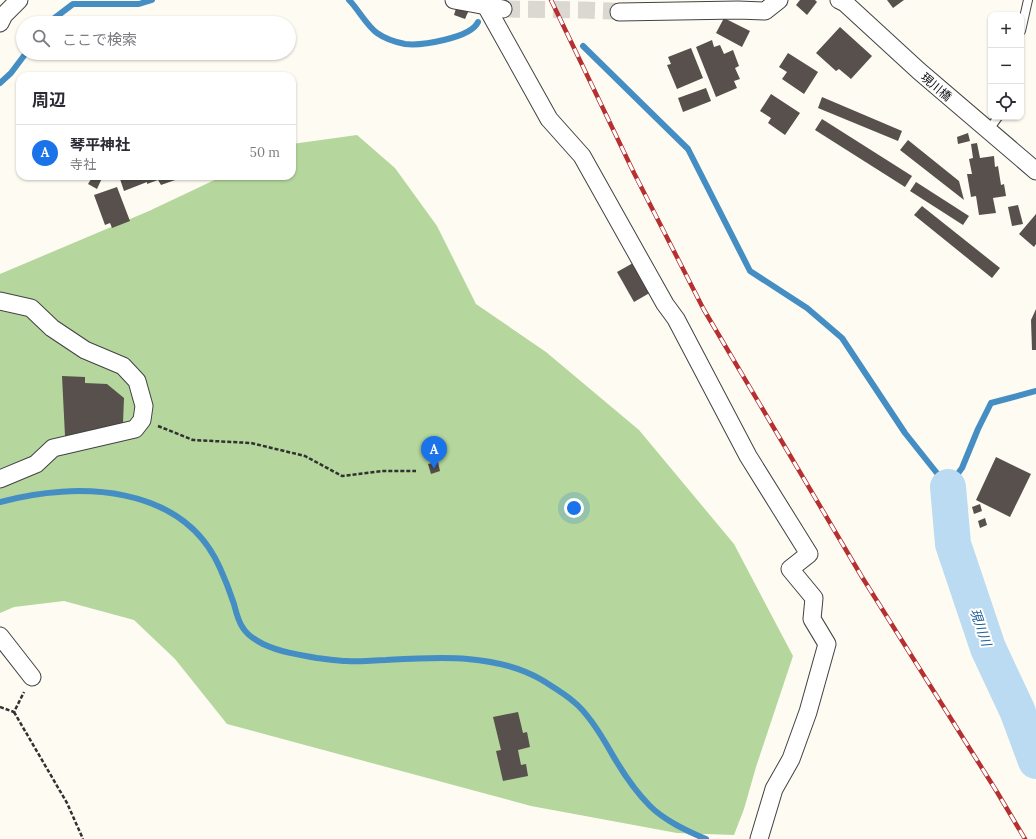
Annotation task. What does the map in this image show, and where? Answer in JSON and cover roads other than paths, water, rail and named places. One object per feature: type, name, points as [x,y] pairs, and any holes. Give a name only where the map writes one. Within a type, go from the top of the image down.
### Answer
[{"type":"street","points":[[0,23],[4,15],[19,0]]},
{"type":"street","points":[[454,0],[494,8],[549,119],[582,156],[665,304],[676,318],[748,456],[809,554],[790,569],[814,598],[812,619],[826,644],[808,712],[791,759],[774,789],[759,839]]},
{"type":"street","points":[[619,12],[738,10],[765,12],[779,0]]},
{"type":"street","name":"現川橋","points":[[839,0],[845,3],[919,72],[993,124],[1036,171]]},
{"type":"street","points":[[0,300],[31,308],[52,328],[85,350],[122,366],[137,381],[144,406],[142,420],[135,430],[53,448],[36,464],[0,480]]},
{"type":"street","points":[[0,636],[32,677]]},
{"type":"lane","points":[[1024,17],[1028,0]]},
{"type":"waterway","points":[[57,16],[73,4],[139,4],[152,0]]},
{"type":"waterway","points":[[349,0],[377,33],[390,40],[405,44],[422,44],[456,37],[474,28],[478,22]]},
{"type":"waterway","points":[[583,46],[688,149],[750,271],[807,308],[842,338],[905,433],[948,487],[962,468],[978,429],[991,403],[1036,391]]},
{"type":"waterway","points":[[0,83],[11,73],[21,60]]},
{"type":"waterway","name":"現川川","points":[[948,487],[953,544],[988,648],[1017,710],[1036,761]]},
{"type":"waterway","points":[[0,502],[30,495],[62,492],[94,492],[125,496],[154,505],[181,519],[203,540],[220,568],[231,595],[238,619],[243,628],[254,639],[276,649],[303,656],[343,661],[426,658],[466,659],[486,661],[524,671],[555,688],[580,707],[595,726],[620,768],[650,806],[669,821],[706,839]]},
{"type":"tunnel","points":[[503,9],[619,12]]},
{"type":"railway","points":[[551,0],[634,173],[704,310],[862,577],[1025,839]]},
{"type":"place","name":"琴平神社","points":[[434,469]]}]
